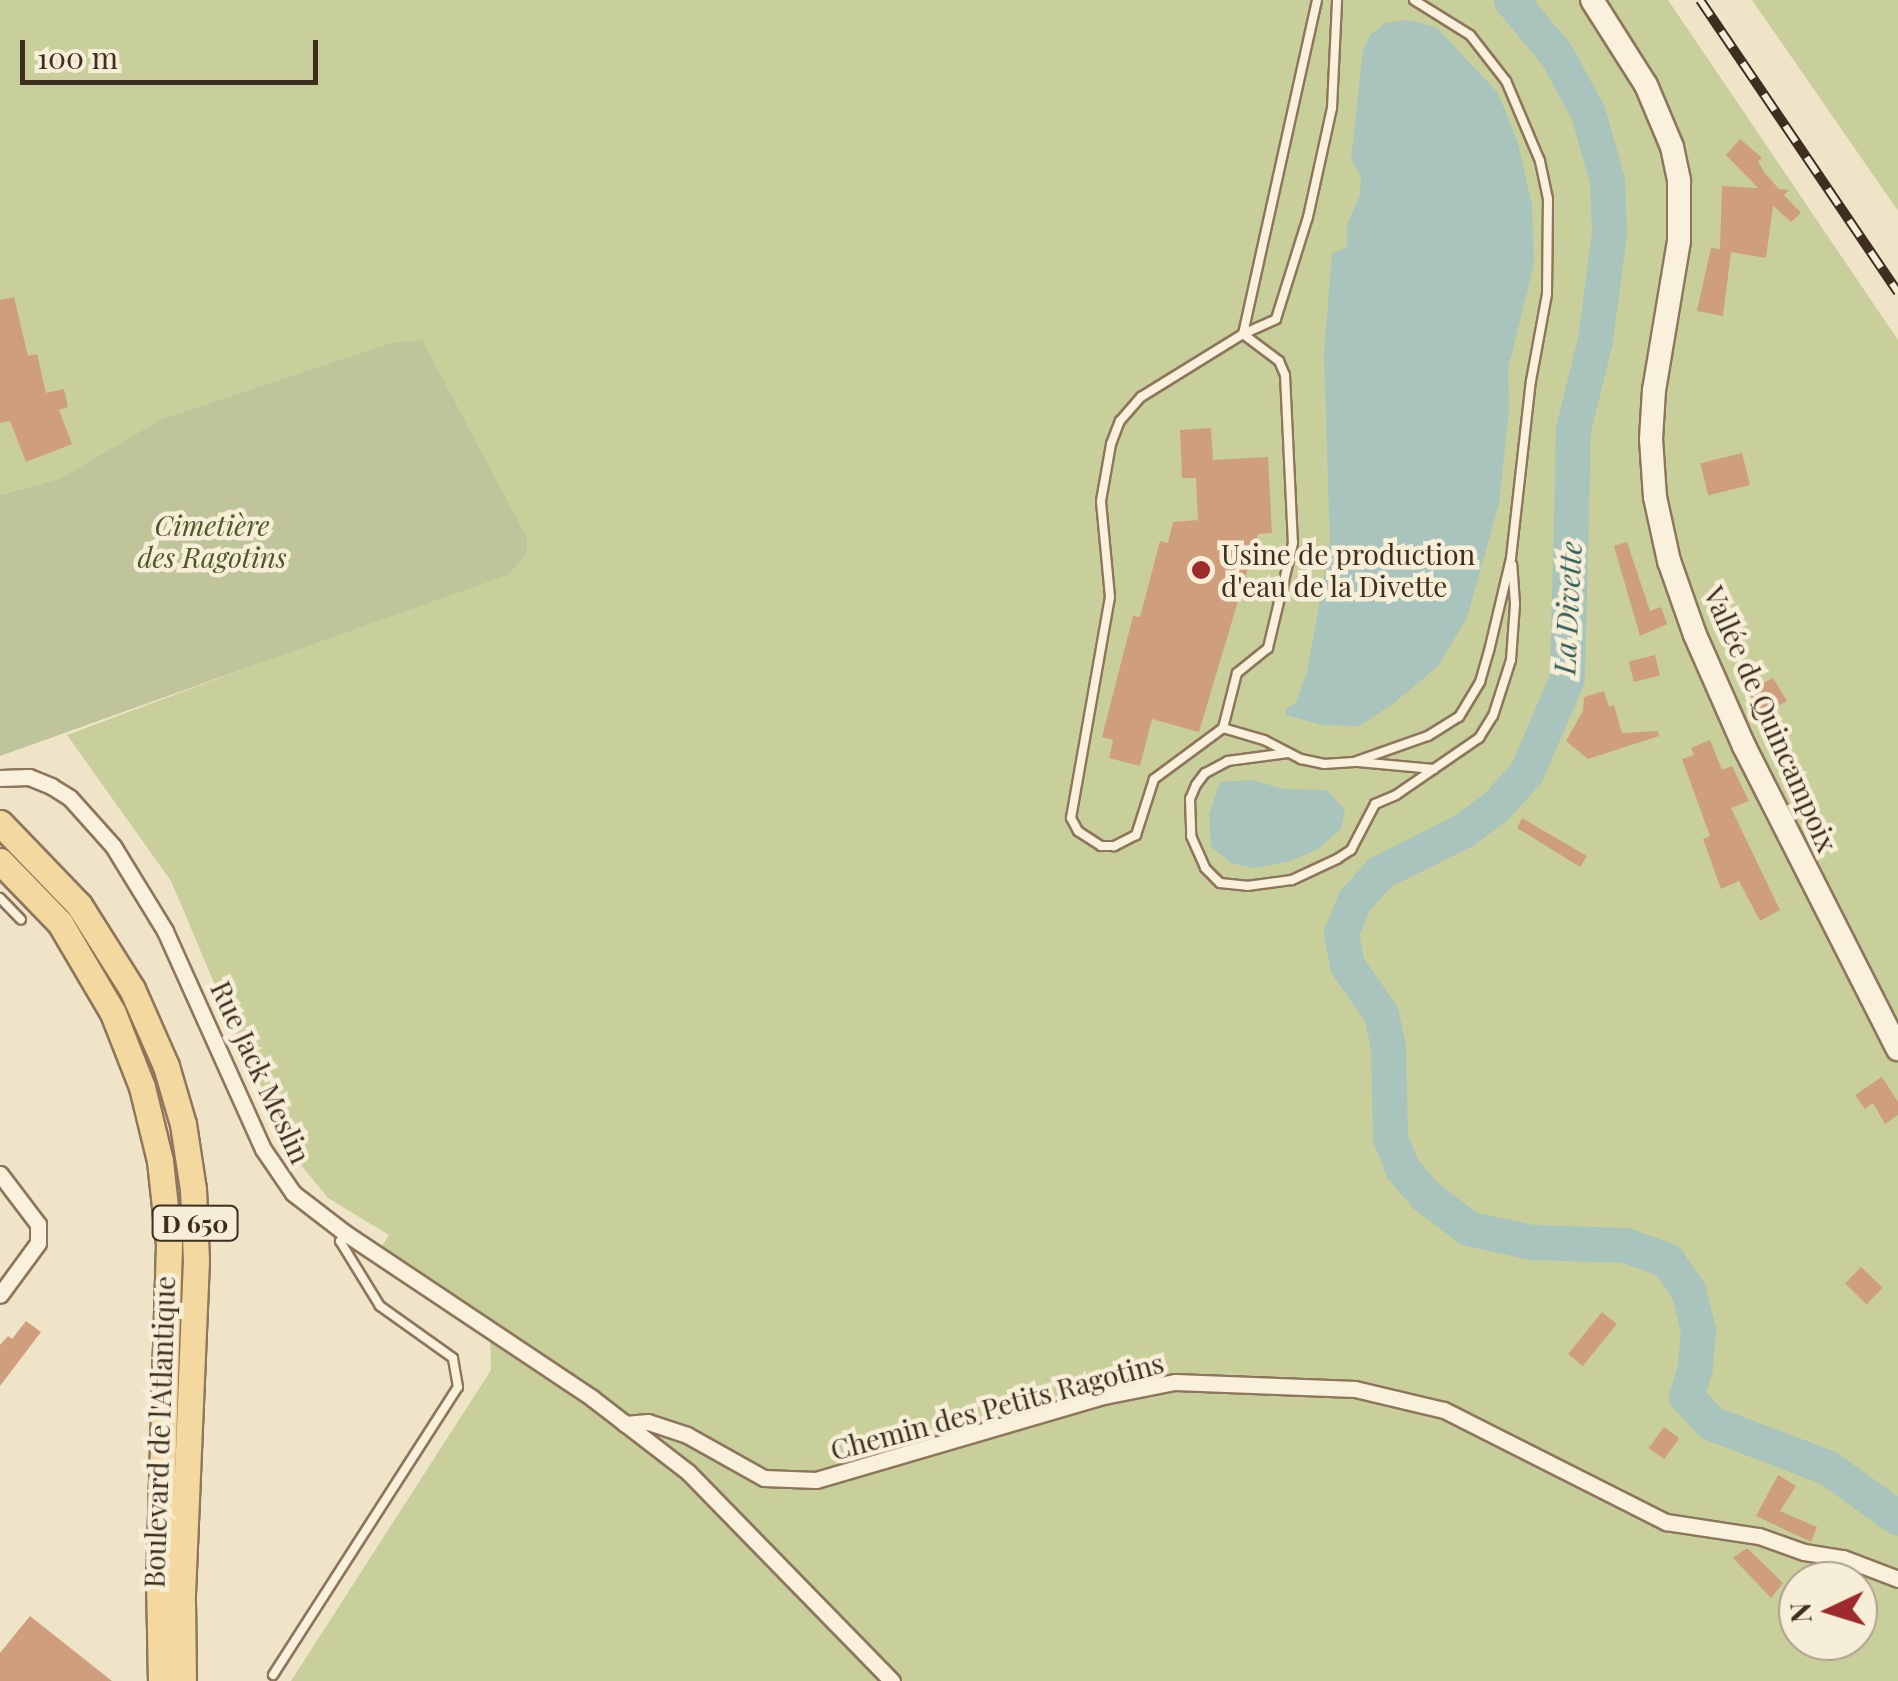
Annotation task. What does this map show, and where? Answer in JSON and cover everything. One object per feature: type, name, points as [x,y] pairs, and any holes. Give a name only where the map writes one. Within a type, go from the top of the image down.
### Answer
[{"type":"main road","name":"Vallée de Quincampoix","points":[[1592,0],[1646,85],[1672,148],[1679,181],[1679,241],[1651,428],[1655,497],[1669,560],[1730,717],[1898,1049]]},
{"type":"main road","name":"Boulevard de l'Atlantique","points":[[0,824],[78,905],[132,989],[166,1066],[182,1124],[194,1189],[196,1260],[183,1681]]},
{"type":"main road","name":"Boulevard de l'Atlantique","points":[[0,861],[60,923],[113,1013],[142,1087],[160,1160],[170,1244],[158,1579],[161,1681]]},
{"type":"street","name":"Rue Jack Meslin","points":[[0,778],[29,777],[51,786],[70,798],[113,846],[166,931],[276,1173],[302,1201],[484,1323],[625,1424],[712,1494],[892,1681]]},
{"type":"street","points":[[0,1174],[38,1224],[38,1243],[0,1296]]},
{"type":"street","name":"Chemin des Petits Ragotins","points":[[625,1424],[648,1422],[687,1435],[764,1478],[816,1480],[1104,1396],[1176,1382],[1355,1389],[1444,1410],[1666,1522],[1759,1536],[1804,1552],[1843,1558],[1898,1578]]},
{"type":"lane","points":[[1244,334],[1317,0]]},
{"type":"lane","points":[[1244,334],[1279,361],[1285,375],[1293,544],[1268,648],[1237,674],[1223,728],[1154,779],[1136,836],[1128,842],[1100,846],[1078,831],[1071,818],[1110,597],[1101,501],[1111,444],[1120,421],[1141,396],[1244,334],[1276,319],[1308,217],[1332,108],[1337,0]]},
{"type":"lane","points":[[1354,762],[1428,736],[1459,717],[1480,682],[1511,558],[1527,410],[1547,294],[1548,199],[1540,161],[1506,81],[1470,36],[1414,0]]},
{"type":"lane","points":[[1288,753],[1228,761],[1205,773],[1196,784],[1190,799],[1192,836],[1204,868],[1220,883],[1247,886],[1292,880],[1337,860],[1351,850],[1376,804],[1435,770],[1478,738],[1503,688],[1514,632],[1511,558]]},
{"type":"lane","points":[[1223,728],[1324,764],[1354,762],[1435,770]]},
{"type":"lane","points":[[0,898],[21,920]]},
{"type":"lane","points":[[273,1675],[458,1387],[453,1358],[380,1306],[340,1241],[345,1233]]},
{"type":"green space","points":[[0,0],[1668,0],[1898,340],[1898,1681],[291,1681],[491,1370],[490,1340],[372,1262],[389,1235],[328,1198],[301,1165],[256,1082],[171,881],[67,735],[281,655],[197,411],[159,420],[61,478],[0,495]]},
{"type":"green space","points":[[1752,0],[1898,0],[1898,211]]},
{"type":"green space","name":"Cimetière des Ragotins","points":[[422,340],[527,538],[527,554],[507,575],[0,756],[0,495],[61,478],[159,420],[392,343]]},
{"type":"water","points":[[1408,20],[1436,27],[1498,93],[1518,143],[1532,205],[1534,264],[1508,369],[1509,409],[1499,504],[1467,618],[1438,666],[1393,704],[1359,726],[1322,725],[1286,715],[1286,708],[1296,703],[1307,672],[1330,545],[1324,353],[1332,253],[1347,248],[1347,225],[1360,195],[1361,176],[1351,160],[1363,50],[1370,35],[1385,23]]},
{"type":"water","points":[[1251,780],[1285,789],[1327,790],[1345,810],[1341,829],[1318,849],[1288,862],[1253,868],[1231,863],[1211,847],[1209,814],[1220,782]]},
{"type":"building","points":[[1740,139],[1762,158],[1758,161],[1764,172],[1779,189],[1789,190],[1784,195],[1801,213],[1791,222],[1773,206],[1766,258],[1731,252],[1723,316],[1697,311],[1711,248],[1720,249],[1722,186],[1758,188],[1726,155]]},
{"type":"building","points":[[14,297],[28,356],[37,354],[46,393],[64,389],[68,407],[59,410],[72,444],[26,462],[10,421],[0,423],[0,300]]},
{"type":"building","name":"Usine de production d'eau de la Divette","points":[[1211,428],[1213,460],[1268,457],[1272,533],[1258,534],[1199,732],[1152,719],[1140,766],[1109,758],[1113,740],[1102,737],[1133,616],[1140,617],[1160,541],[1168,543],[1173,522],[1198,520],[1196,478],[1182,478],[1180,430]]},
{"type":"building","points":[[1742,453],[1750,485],[1708,495],[1700,463]]},
{"type":"building","points":[[1627,542],[1650,611],[1661,607],[1667,624],[1640,636],[1614,546]]},
{"type":"building","points":[[1655,655],[1660,675],[1634,682],[1629,662]]},
{"type":"building","points":[[1773,678],[1787,701],[1772,709],[1769,731],[1748,691]]},
{"type":"building","points":[[1604,691],[1609,707],[1614,705],[1622,733],[1658,731],[1659,736],[1588,759],[1566,741],[1583,711],[1584,697]]},
{"type":"building","points":[[1710,740],[1722,770],[1732,766],[1749,801],[1731,808],[1780,910],[1760,921],[1739,881],[1721,889],[1703,839],[1710,836],[1682,759],[1694,755],[1691,748]]},
{"type":"building","points":[[1522,818],[1587,856],[1580,867],[1517,828]]},
{"type":"building","points":[[1882,1077],[1898,1102],[1898,1115],[1885,1124],[1873,1103],[1865,1109],[1855,1095]]},
{"type":"building","points":[[1861,1267],[1883,1288],[1867,1304],[1845,1284]]},
{"type":"building","points":[[1602,1312],[1617,1324],[1583,1366],[1568,1354]]},
{"type":"building","points":[[26,1321],[41,1332],[0,1386],[0,1345],[8,1336],[12,1339]]},
{"type":"building","points":[[1664,1427],[1679,1438],[1664,1459],[1649,1448]]},
{"type":"building","points":[[1778,1475],[1796,1486],[1780,1511],[1817,1527],[1811,1542],[1756,1516]]},
{"type":"building","points":[[1747,1548],[1778,1578],[1778,1589],[1771,1598],[1733,1558]]},
{"type":"building","points":[[30,1616],[112,1681],[0,1681],[0,1653]]},
{"type":"waterway","name":"La Divette","points":[[1511,0],[1556,54],[1588,113],[1607,181],[1609,233],[1595,340],[1573,429],[1567,678],[1526,773],[1496,806],[1464,830],[1380,872],[1354,901],[1341,934],[1347,965],[1381,1014],[1388,1047],[1390,1137],[1402,1168],[1425,1195],[1468,1228],[1531,1242],[1625,1245],[1667,1260],[1688,1290],[1698,1330],[1695,1367],[1686,1396],[1711,1423],[1827,1467],[1898,1518]]},
{"type":"railway","points":[[1700,0],[1898,292]]},
{"type":"place","name":"Usine de production d'eau de la Divette","points":[[1201,570]]}]
